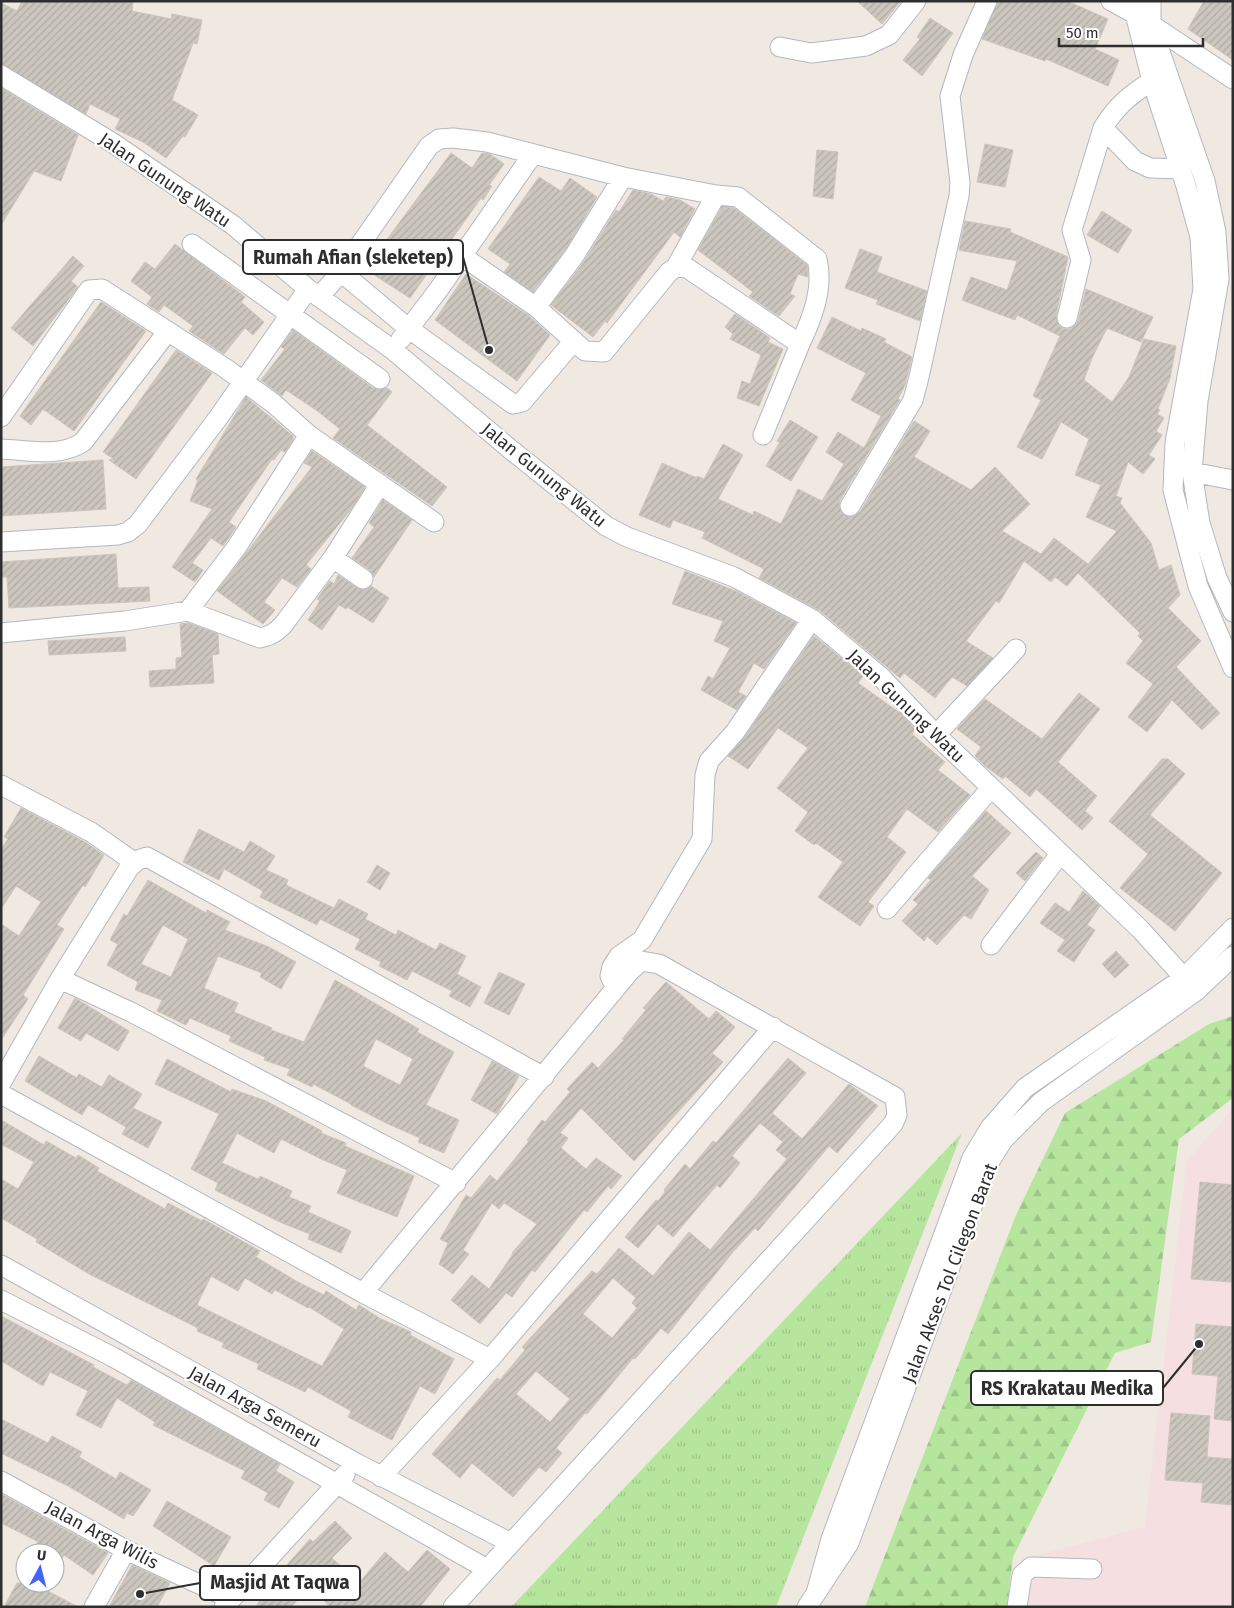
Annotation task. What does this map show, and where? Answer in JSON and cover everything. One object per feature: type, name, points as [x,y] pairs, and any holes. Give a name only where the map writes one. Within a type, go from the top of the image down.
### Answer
[{"type":"street","points":[[780,47],[811,53],[866,46],[889,35],[916,1]]},
{"type":"street","points":[[850,506],[913,400],[920,377],[959,196],[960,183],[950,96],[962,55],[987,1]]},
{"type":"street","points":[[1111,1],[1135,8],[1151,26],[1233,79]]},
{"type":"street","points":[[1151,1],[1151,26],[1205,181],[1216,232],[1219,279],[1198,401],[1192,472],[1200,523],[1217,578],[1233,612]]},
{"type":"street","points":[[1135,8],[1152,81],[1181,169],[1200,237],[1203,289],[1175,443],[1174,490],[1198,586],[1233,668]]},
{"type":"street","name":"Jalan Gunung Watu","points":[[1,75],[113,143],[233,225],[314,293],[393,350],[525,462],[606,526],[627,537],[734,577],[812,619],[881,677],[936,735],[1126,916],[1191,984]]},
{"type":"street","points":[[1067,318],[1081,260],[1072,230],[1104,128],[1112,113],[1128,96],[1152,81]]},
{"type":"street","points":[[1104,128],[1135,161],[1150,168],[1181,169]]},
{"type":"street","points":[[1,542],[118,535],[128,532],[138,524],[218,418],[242,380],[290,315],[340,272],[429,146],[439,139],[453,138],[488,142],[623,177],[716,195],[738,196],[817,259],[819,268],[816,306],[763,435]]},
{"type":"street","points":[[393,350],[462,256],[533,154]]},
{"type":"street","points":[[536,307],[574,256],[623,177]]},
{"type":"street","points":[[462,256],[536,307],[585,351],[604,352],[669,272],[676,267],[716,195]]},
{"type":"street","points":[[192,244],[380,379]]},
{"type":"street","points":[[676,267],[687,268],[800,344]]},
{"type":"street","points":[[340,272],[408,328],[516,404],[522,402],[573,342]]},
{"type":"street","points":[[1,418],[89,290],[102,289],[242,380],[273,403],[309,436],[434,522]]},
{"type":"street","points":[[1,449],[49,452],[75,448],[83,442],[168,331]]},
{"type":"street","points":[[188,611],[236,548],[309,436]]},
{"type":"street","points":[[1192,472],[1233,480]]},
{"type":"street","points":[[1,633],[125,621],[188,611],[260,638],[268,637],[283,625],[333,558],[380,484]]},
{"type":"street","points":[[333,558],[363,579]]},
{"type":"street","points":[[616,988],[610,976],[612,967],[619,956],[642,940],[702,839],[705,775],[708,762],[735,732],[812,619]]},
{"type":"street","points":[[936,735],[1016,649]]},
{"type":"street","points":[[1,785],[91,832],[134,862]]},
{"type":"street","points":[[887,909],[991,788]]},
{"type":"street","points":[[991,945],[1060,854]]},
{"type":"street","points":[[1,1083],[60,979],[134,862],[147,857],[544,1077]]},
{"type":"street","points":[[1191,984],[1233,928]]},
{"type":"street","name":"Jalan Akses Tol Cilegon Barat","points":[[812,1600],[849,1543],[987,1166],[1003,1140],[1041,1102],[1191,984],[1233,956]]},
{"type":"street","points":[[363,1293],[616,988],[641,961],[650,961],[773,1027],[895,1097],[897,1115],[893,1124],[453,1607]]},
{"type":"street","points":[[60,979],[131,1012],[456,1183]]},
{"type":"street","points":[[381,1477],[490,1359],[773,1027]]},
{"type":"street","points":[[1,1094],[363,1293],[490,1359]]},
{"type":"street","name":"Jalan Arga Semeru","points":[[1,1265],[381,1477],[511,1543]]},
{"type":"street","name":"Jalan Arga Semeru","points":[[1,1300],[113,1357],[487,1569]]},
{"type":"street","points":[[228,1603],[356,1463]]},
{"type":"street","name":"Jalan Arga Wilis","points":[[1,1481],[126,1550],[228,1603]]},
{"type":"street","points":[[94,1607],[126,1550]]},
{"type":"street","points":[[1018,1607],[1022,1575],[1031,1567],[1092,1569]]},
{"type":"shaded area","points":[[1233,1109],[1233,1607],[1023,1607],[1027,1558],[1145,1527],[1187,1161]]},
{"type":"green space","points":[[1233,1016],[1233,1098],[1179,1139],[1151,1342],[1115,1353],[1013,1557],[1007,1607],[865,1607],[1016,1215],[1065,1113],[1209,1024]]},
{"type":"green space","points":[[962,1133],[776,1607],[511,1607]]},
{"type":"building","points":[[22,1],[133,1],[132,11],[171,19],[172,14],[202,20],[197,44],[193,43],[172,100],[198,115],[185,137],[183,136],[166,158],[143,142],[115,129],[120,119],[90,104],[86,114],[1,64],[1,3],[17,11]]},
{"type":"building","points":[[857,1],[901,1],[882,24]]},
{"type":"building","points":[[998,1],[1067,1],[1108,19],[1095,49],[1119,60],[1108,86],[1046,59],[1045,61],[982,39]]},
{"type":"building","points":[[1204,1],[1233,1],[1233,60],[1188,29]]},
{"type":"building","points":[[930,18],[953,33],[922,76],[903,60],[920,39],[917,37]]},
{"type":"building","points":[[1,88],[78,135],[61,181],[34,171],[1,225]]},
{"type":"building","points":[[985,144],[1013,150],[1005,187],[977,182]]},
{"type":"building","points":[[817,150],[838,152],[833,199],[813,196]]},
{"type":"building","points":[[451,153],[472,168],[482,153],[490,154],[504,164],[489,185],[492,186],[483,200],[481,198],[410,298],[365,269]]},
{"type":"building","points":[[539,177],[561,191],[570,178],[597,197],[565,250],[533,292],[504,272],[510,264],[488,249]]},
{"type":"building","points":[[633,190],[651,194],[663,201],[666,197],[680,200],[695,209],[680,237],[674,232],[607,323],[605,321],[593,337],[551,305],[583,263],[616,210],[619,212]]},
{"type":"building","points":[[722,207],[734,208],[807,265],[808,277],[798,274],[790,294],[795,296],[779,316],[749,296],[753,292],[698,250]]},
{"type":"building","points":[[1102,211],[1132,230],[1118,253],[1087,235]]},
{"type":"building","points":[[965,221],[1011,229],[1010,232],[1068,257],[1056,316],[1059,326],[1064,329],[1071,329],[1078,321],[1086,289],[1153,317],[1141,342],[1107,328],[1092,358],[1084,380],[1112,402],[1129,377],[1144,339],[1176,346],[1170,378],[1157,414],[1164,418],[1156,431],[1162,435],[1149,455],[1155,459],[1143,474],[1128,462],[1116,496],[1122,498],[1120,503],[1151,543],[1159,570],[1171,565],[1180,595],[1168,608],[1201,641],[1176,667],[1220,713],[1202,730],[1172,700],[1147,732],[1128,717],[1153,684],[1126,663],[1143,641],[1138,636],[1140,633],[1078,573],[1067,586],[1055,577],[1051,582],[1024,561],[999,603],[996,601],[966,641],[993,658],[967,686],[952,677],[935,698],[904,673],[900,678],[819,610],[759,578],[764,569],[702,538],[705,532],[673,520],[670,528],[639,515],[662,463],[697,478],[697,476],[704,479],[723,444],[743,455],[718,499],[753,515],[754,511],[781,524],[798,489],[822,501],[844,464],[826,452],[838,432],[864,448],[881,416],[851,400],[866,373],[817,348],[832,317],[861,331],[862,328],[886,339],[884,342],[912,357],[905,385],[898,399],[900,400],[840,500],[839,506],[844,515],[850,517],[860,512],[914,421],[930,431],[914,457],[971,490],[995,467],[1030,504],[1002,531],[1041,554],[1054,538],[1088,564],[1117,531],[1086,517],[1101,485],[1075,475],[1089,439],[1061,422],[1042,459],[1017,447],[1041,400],[1033,396],[1060,336],[1017,315],[1015,320],[962,300],[971,277],[1007,290],[1017,261],[959,250]]},
{"type":"building","points":[[175,244],[245,297],[241,302],[264,322],[253,335],[245,328],[224,354],[189,331],[193,326],[164,305],[159,312],[147,304],[152,297],[131,281],[145,262],[155,269]]},
{"type":"building","points":[[860,249],[882,257],[877,272],[927,291],[920,321],[876,304],[878,300],[845,288]]},
{"type":"building","points":[[73,256],[84,266],[71,281],[78,287],[33,346],[11,328]]},
{"type":"building","points":[[466,274],[529,316],[550,335],[517,381],[435,320]]},
{"type":"building","points":[[101,302],[146,331],[74,431],[43,409],[31,425],[20,416]]},
{"type":"building","points":[[735,314],[770,338],[768,342],[783,349],[759,406],[737,398],[742,381],[750,384],[761,355],[730,339],[733,334],[725,327]]},
{"type":"building","points":[[293,330],[373,388],[379,390],[387,388],[392,392],[367,425],[447,487],[432,506],[333,438],[340,429],[316,410],[286,390],[282,396],[261,380],[285,349],[281,347]]},
{"type":"building","points":[[176,350],[212,373],[136,479],[109,460],[114,459],[103,452]]},
{"type":"building","points":[[246,397],[293,436],[293,440],[285,452],[281,450],[274,460],[272,459],[229,522],[236,527],[223,546],[211,538],[192,563],[203,570],[195,582],[172,567],[212,509],[190,501],[198,480],[196,479]]},
{"type":"building","points":[[790,420],[818,437],[791,481],[766,466],[780,442],[777,441]]},
{"type":"building","points":[[312,451],[365,487],[352,508],[306,565],[311,569],[297,587],[282,578],[264,602],[275,610],[263,624],[217,591],[312,467],[304,463]]},
{"type":"building","points":[[103,460],[106,509],[1,516],[1,467]]},
{"type":"building","points":[[383,500],[412,520],[374,577],[370,570],[352,558],[374,527],[369,523]]},
{"type":"building","points":[[116,554],[118,588],[149,587],[150,601],[9,608],[7,577],[1,577],[1,562]]},
{"type":"building","points":[[685,571],[738,592],[796,623],[764,669],[754,663],[738,692],[746,696],[737,710],[701,690],[708,676],[713,679],[730,648],[714,641],[723,621],[672,604]]},
{"type":"building","points":[[338,575],[357,588],[363,590],[371,586],[389,598],[373,623],[347,607],[346,609],[339,605],[322,630],[308,620],[320,601],[317,599],[330,581],[334,584]]},
{"type":"building","points":[[188,623],[218,634],[219,654],[212,655],[214,683],[150,687],[149,671],[176,669],[176,658],[182,657],[180,624]]},
{"type":"building","points":[[814,636],[863,676],[858,683],[900,713],[915,729],[912,734],[945,762],[938,770],[970,795],[938,832],[907,809],[887,837],[906,852],[868,902],[874,906],[860,926],[818,897],[843,862],[795,831],[808,812],[777,788],[808,748],[778,728],[748,769],[728,756],[744,738]]},
{"type":"building","points":[[125,637],[126,651],[49,655],[48,641]]},
{"type":"building","points":[[1079,693],[1100,709],[1058,762],[1097,796],[1085,811],[1093,818],[1082,830],[1036,789],[1030,797],[1005,776],[1003,779],[985,766],[975,756],[981,747],[957,729],[985,699],[1042,739]]},
{"type":"building","points":[[1162,759],[1168,759],[1185,774],[1150,815],[1222,873],[1175,931],[1120,888],[1148,854],[1109,821]]},
{"type":"building","points":[[21,808],[85,842],[104,855],[85,887],[83,885],[57,925],[64,929],[23,995],[28,999],[1,1040],[1,924],[19,936],[41,902],[16,886],[1,909],[1,849],[8,839],[4,837]]},
{"type":"building","points":[[986,811],[1011,833],[972,876],[989,890],[971,919],[964,915],[937,945],[927,936],[924,941],[902,921],[918,904],[913,900],[931,880],[928,878]]},
{"type":"building","points":[[199,829],[244,852],[250,841],[275,856],[266,870],[288,880],[286,885],[334,908],[339,899],[368,914],[365,919],[396,935],[398,930],[436,950],[440,943],[466,956],[457,974],[481,987],[470,1007],[449,996],[452,991],[412,971],[407,980],[379,966],[381,962],[355,949],[360,939],[320,919],[317,925],[260,897],[263,891],[224,869],[219,880],[183,862]]},
{"type":"building","points":[[1036,852],[1043,858],[1025,881],[1016,873]]},
{"type":"building","points":[[377,865],[390,873],[380,890],[367,882]]},
{"type":"building","points":[[148,880],[206,913],[207,910],[230,922],[225,930],[269,947],[296,962],[281,989],[260,977],[262,973],[218,956],[204,988],[238,1003],[234,1012],[272,1028],[271,1030],[304,1042],[335,980],[419,1029],[417,1032],[454,1052],[426,1105],[459,1120],[444,1153],[418,1142],[420,1138],[386,1123],[313,1084],[312,1087],[287,1075],[290,1069],[264,1060],[265,1057],[229,1041],[231,1036],[190,1018],[186,1025],[157,1011],[162,1000],[135,990],[138,982],[107,965],[118,944],[110,940],[124,914],[127,916]],"holes":[[[163,925],[188,939],[171,977],[141,964]],[[376,1039],[413,1059],[400,1085],[363,1066]]]},
{"type":"building","points":[[1083,891],[1100,906],[1087,925],[1095,930],[1074,962],[1057,951],[1065,940],[1040,923],[1055,903],[1069,912]]},
{"type":"building","points":[[1116,951],[1129,965],[1115,978],[1102,964]]},
{"type":"building","points":[[499,972],[525,984],[509,1015],[484,1003]]},
{"type":"building","points":[[666,982],[709,1019],[716,1011],[735,1027],[712,1053],[723,1062],[634,1161],[581,1108],[560,1133],[568,1138],[561,1148],[586,1169],[596,1158],[622,1176],[611,1189],[608,1186],[587,1212],[584,1210],[535,1272],[532,1270],[512,1297],[506,1293],[480,1324],[451,1300],[472,1275],[489,1289],[512,1253],[537,1224],[504,1203],[499,1209],[492,1203],[463,1250],[469,1254],[453,1274],[439,1264],[448,1243],[440,1239],[466,1195],[471,1198],[490,1175],[497,1181],[529,1141],[527,1140],[542,1120],[545,1122],[570,1092],[567,1089],[592,1062],[598,1068],[624,1040],[622,1039],[646,1010],[643,1008]]},
{"type":"building","points":[[75,998],[129,1031],[118,1051],[86,1033],[81,1041],[58,1028]]},
{"type":"building","points":[[39,1056],[77,1078],[79,1074],[102,1087],[109,1075],[142,1094],[133,1108],[162,1122],[148,1148],[122,1134],[126,1127],[88,1105],[82,1115],[25,1081]]},
{"type":"building","points":[[788,1058],[806,1073],[772,1113],[802,1139],[849,1084],[878,1106],[837,1153],[829,1146],[758,1231],[755,1228],[732,1253],[668,1334],[661,1328],[635,1359],[633,1358],[556,1448],[562,1453],[546,1472],[539,1467],[513,1497],[472,1463],[460,1478],[432,1454],[497,1378],[500,1380],[525,1350],[522,1347],[592,1271],[597,1274],[619,1248],[653,1276],[689,1232],[710,1250],[787,1159],[776,1150],[783,1142],[760,1123],[732,1156],[740,1163],[720,1188],[717,1185],[673,1237],[658,1224],[638,1248],[625,1237],[656,1200],[658,1201],[665,1192],[664,1190],[685,1164],[690,1169],[713,1141],[716,1143]],"holes":[[[613,1278],[636,1298],[632,1303],[637,1308],[612,1338],[583,1314]],[[536,1371],[570,1399],[550,1422],[516,1394]]]},
{"type":"building","points":[[167,1059],[231,1092],[232,1089],[266,1101],[322,1131],[321,1133],[346,1143],[345,1146],[414,1176],[397,1217],[337,1193],[347,1170],[281,1139],[274,1153],[237,1133],[222,1163],[258,1179],[260,1176],[292,1191],[289,1197],[311,1206],[308,1212],[351,1231],[341,1253],[308,1239],[310,1234],[282,1223],[215,1190],[218,1183],[191,1169],[219,1114],[155,1084]]},
{"type":"building","points":[[492,1061],[519,1076],[497,1114],[471,1100]]},
{"type":"building","points":[[1,1120],[44,1145],[46,1141],[76,1158],[78,1155],[99,1168],[97,1171],[165,1209],[168,1203],[202,1221],[203,1219],[260,1251],[256,1257],[296,1281],[324,1295],[326,1291],[356,1310],[359,1305],[381,1319],[411,1332],[410,1335],[454,1359],[435,1394],[420,1386],[392,1440],[348,1417],[351,1411],[308,1387],[305,1392],[257,1369],[259,1364],[222,1347],[224,1343],[197,1331],[198,1328],[89,1274],[36,1242],[37,1239],[1,1218],[1,1179],[18,1189],[34,1162],[1,1144]],"holes":[[[211,1276],[238,1291],[245,1278],[272,1294],[275,1290],[309,1307],[344,1329],[322,1366],[197,1305]]]},
{"type":"building","points":[[1200,1182],[1233,1185],[1231,1282],[1191,1279]]},
{"type":"building","points":[[1,1316],[94,1365],[93,1367],[127,1385],[131,1380],[280,1464],[276,1471],[294,1482],[279,1508],[264,1500],[268,1493],[241,1478],[245,1471],[153,1425],[155,1422],[117,1398],[101,1428],[76,1415],[88,1391],[50,1372],[43,1386],[1,1361]]},
{"type":"building","points":[[1196,1324],[1233,1327],[1233,1421],[1214,1419],[1218,1376],[1192,1374]]},
{"type":"building","points":[[1171,1413],[1210,1416],[1207,1457],[1233,1459],[1233,1505],[1201,1502],[1203,1483],[1165,1480]]},
{"type":"building","points":[[1,1419],[48,1443],[52,1436],[82,1452],[79,1457],[116,1479],[120,1472],[151,1490],[133,1516],[127,1513],[124,1519],[68,1486],[1,1453]]},
{"type":"building","points":[[1,1494],[108,1553],[93,1575],[65,1556],[65,1543],[37,1543],[37,1541],[1,1523]]},
{"type":"building","points":[[167,1501],[231,1537],[214,1566],[153,1526]]},
{"type":"building","points":[[335,1521],[352,1538],[332,1558],[359,1583],[385,1552],[408,1572],[427,1550],[450,1569],[420,1607],[331,1607],[309,1587],[291,1607],[256,1607],[263,1595],[288,1568],[286,1566],[310,1539],[313,1542]]},
{"type":"building","points":[[132,1565],[170,1583],[157,1607],[109,1607]]},
{"type":"building","points":[[15,1587],[15,1593],[52,1593],[78,1607],[4,1607]]},
{"type":"place","name":"Rumah Afian (sleketep)","points":[[489,350]]},
{"type":"place","name":"RS Krakatau Medika","points":[[1199,1344]]},
{"type":"place","name":"Masjid At Taqwa","points":[[140,1594]]}]
